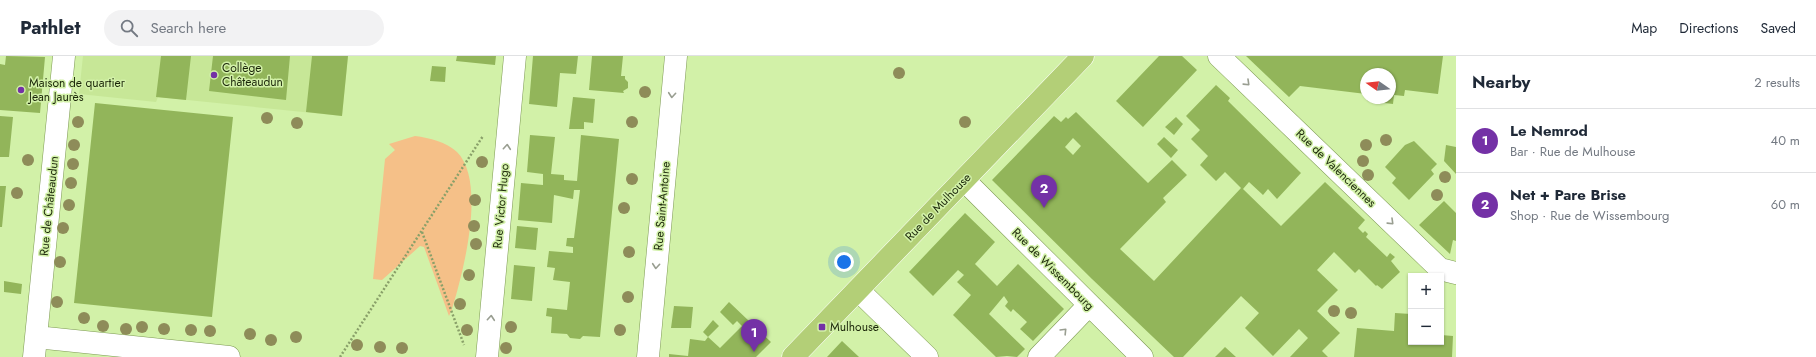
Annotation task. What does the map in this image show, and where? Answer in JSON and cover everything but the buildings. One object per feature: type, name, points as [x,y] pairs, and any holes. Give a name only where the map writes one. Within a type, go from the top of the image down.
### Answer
[{"type":"main road","name":"Rue de Mulhouse","points":[[793,357],[1083,56]]},
{"type":"street","name":"Rue de Châteaudun","points":[[35,347],[64,56]]},
{"type":"street","name":"Rue Victor Hugo","points":[[487,357],[515,56]]},
{"type":"street","name":"Rue Saint-Antoine","points":[[648,357],[676,56]]},
{"type":"street","name":"Rue de Valenciennes","points":[[1219,56],[1440,269],[1456,274]]},
{"type":"street","name":"Rue de Wissembourg","points":[[964,180],[1142,357]]},
{"type":"street","points":[[858,290],[927,357]]},
{"type":"street","points":[[1039,357],[1089,305]]},
{"type":"street","points":[[35,347],[229,357]]},
{"type":"path","points":[[340,357],[486,131]]},
{"type":"path","points":[[422,232],[465,350]]},
{"type":"shaded area","name":"Collège Châteaudun","points":[[83,56],[348,56],[342,116],[158,97],[156,102],[79,94]]},
{"type":"shaded area","points":[[415,136],[438,141],[457,152],[466,166],[470,184],[472,205],[470,228],[462,274],[449,316],[424,247],[420,246],[382,280],[373,279],[385,159],[395,150],[389,144]]},
{"type":"place","name":"Collège Châteaudun","points":[[214,75]]},
{"type":"place","name":"Maison de quartier Jean Jaurès","points":[[21,90]]},
{"type":"place","name":"Net + Pare Brise","points":[[1044,208]]},
{"type":"place","name":"Mulhouse","points":[[822,327]]},
{"type":"place","name":"Le Nemrod","points":[[754,352]]}]
